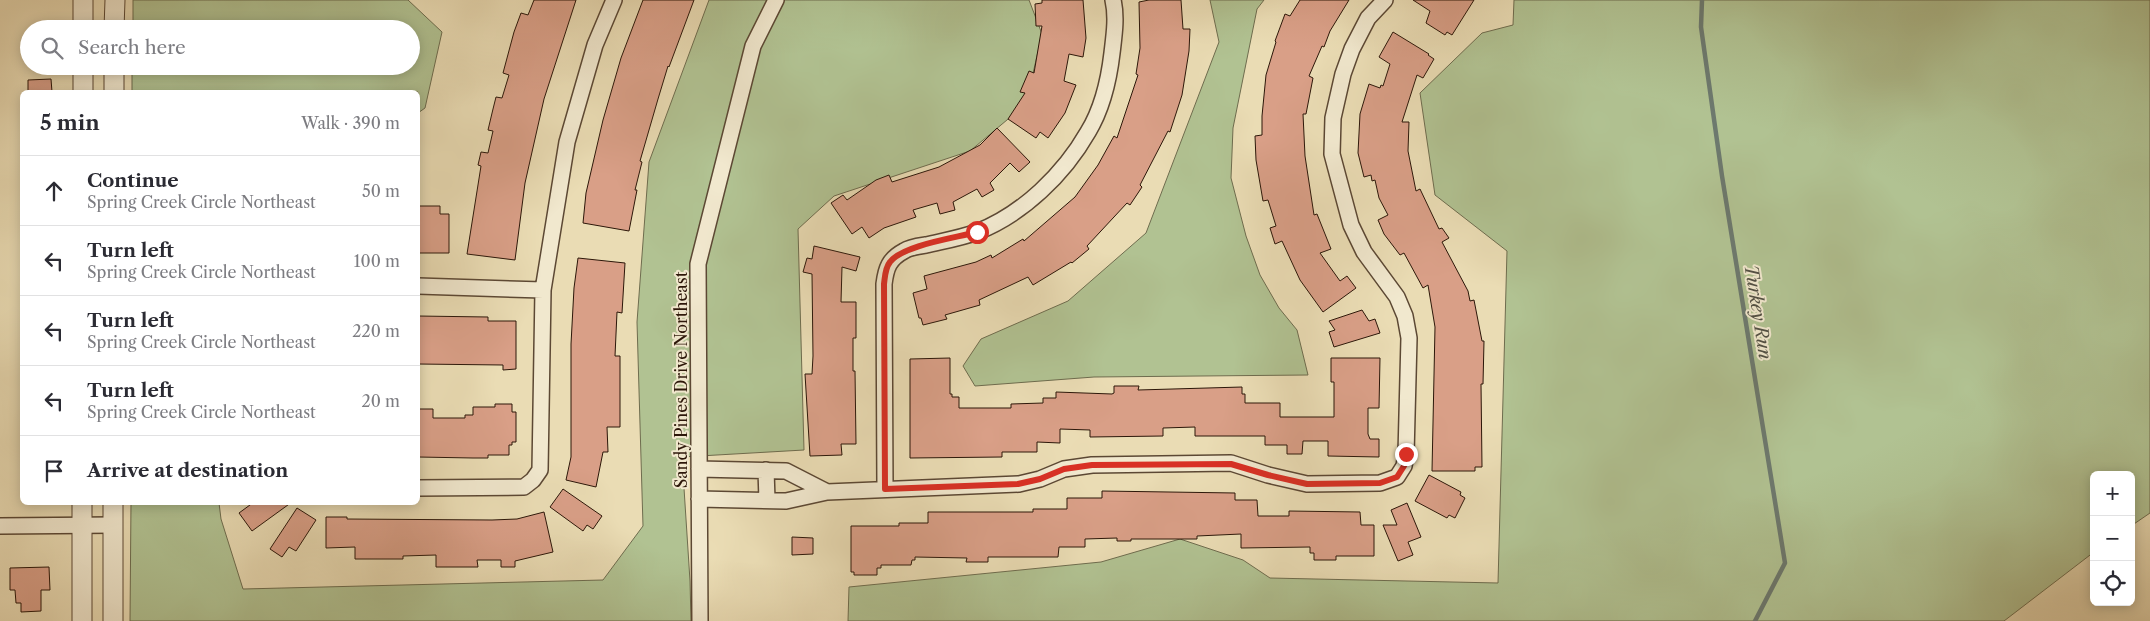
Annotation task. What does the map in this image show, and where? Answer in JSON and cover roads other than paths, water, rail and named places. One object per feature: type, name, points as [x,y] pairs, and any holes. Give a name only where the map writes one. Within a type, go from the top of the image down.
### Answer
[{"type":"street","points":[[83,0],[83,20]]},
{"type":"street","points":[[114,0],[114,20]]},
{"type":"street","points":[[420,488],[524,487],[533,480],[540,470],[543,290],[567,142],[595,45],[614,0]]},
{"type":"street","name":"Sandy Pines Drive Northeast","points":[[700,621],[698,264],[754,46],[776,0]]},
{"type":"street","points":[[885,489],[884,284],[889,262],[907,249],[977,232],[1010,215],[1031,199],[1067,162],[1089,131],[1103,95],[1115,34],[1113,0]]},
{"type":"street","points":[[699,499],[786,501],[827,492],[1018,484],[1040,479],[1064,469],[1092,465],[1231,464],[1307,484],[1380,483],[1397,477],[1404,466],[1406,454],[1408,338],[1405,316],[1397,297],[1364,252],[1351,225],[1332,154],[1333,118],[1343,74],[1352,49],[1368,18],[1385,0]]},
{"type":"street","points":[[83,75],[83,90]]},
{"type":"street","points":[[114,75],[114,90]]},
{"type":"street","points":[[420,286],[543,290]]},
{"type":"street","points":[[699,469],[786,471],[827,492]]},
{"type":"street","points":[[766,470],[767,500]]},
{"type":"street","points":[[82,505],[82,621]]},
{"type":"street","points":[[113,505],[113,621]]},
{"type":"street","points":[[0,526],[113,525]]},
{"type":"waterway","name":"Turkey Run","points":[[1702,0],[1701,27],[1722,176],[1785,563],[1755,621]]}]
